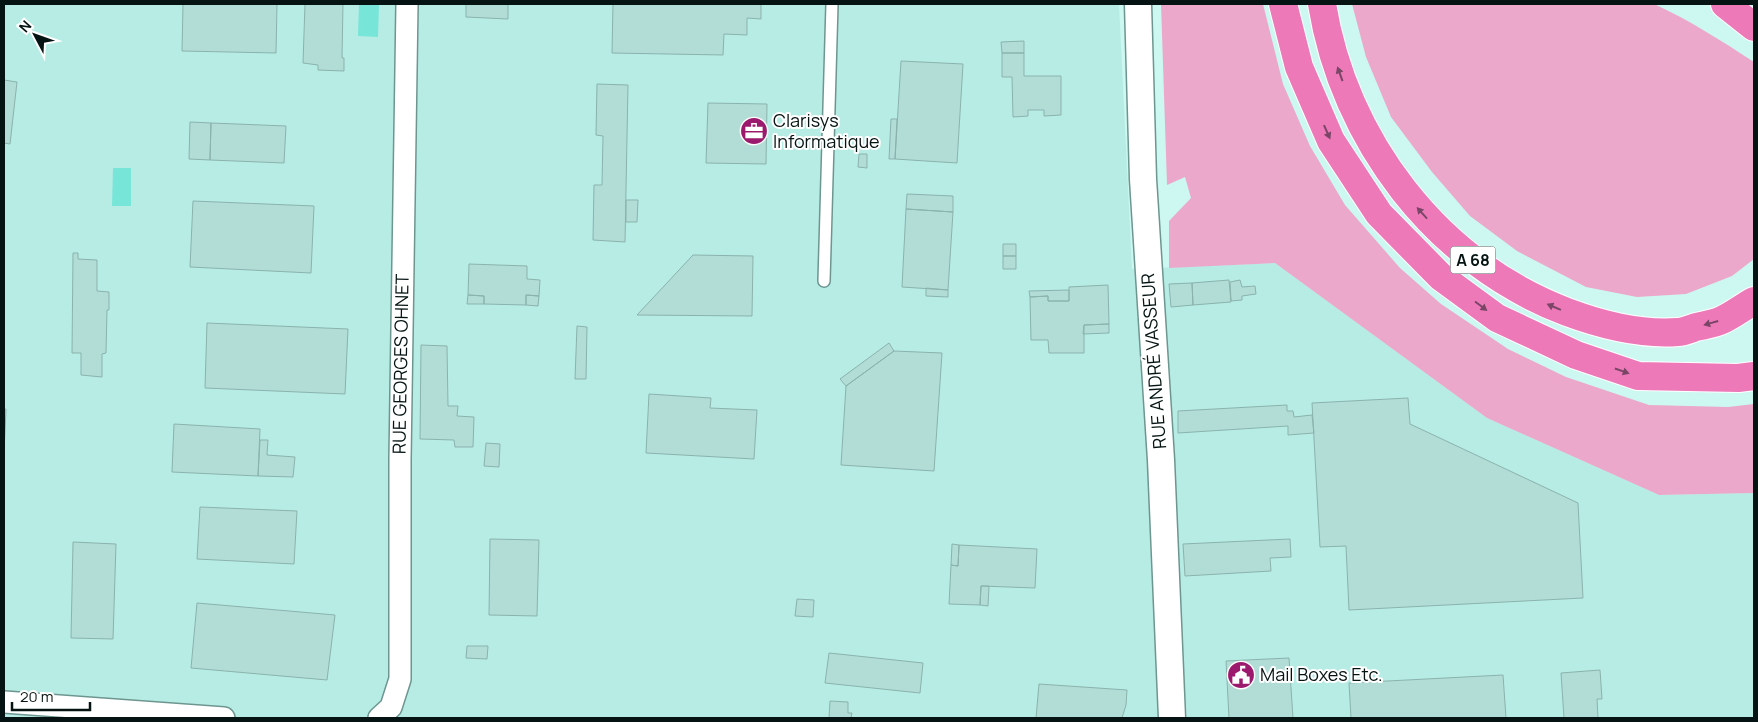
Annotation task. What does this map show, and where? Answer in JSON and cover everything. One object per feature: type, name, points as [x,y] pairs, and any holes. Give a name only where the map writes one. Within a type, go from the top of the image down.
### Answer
[{"type":"highway","name":"A 68","points":[[1283,4],[1299,67],[1331,140],[1379,214],[1441,277],[1497,318],[1576,355],[1638,376],[1738,378],[1754,376]]},
{"type":"highway","name":"A 68","points":[[1322,4],[1326,32],[1339,74],[1361,125],[1391,173],[1422,214],[1464,253],[1505,282],[1559,309],[1590,321],[1629,330],[1679,332],[1720,320],[1754,301]]},
{"type":"highway","points":[[1725,4],[1754,27]]},
{"type":"street","name":"RUE GEORGES OHNET","points":[[379,718],[391,707],[400,679],[400,460],[408,4]]},
{"type":"street","name":"RUE ANDRÉ VASSEUR","points":[[1138,4],[1143,179],[1161,460],[1172,718]]},
{"type":"street","points":[[4,702],[224,718]]},
{"type":"lane","points":[[824,281],[832,4]]},
{"type":"shaded area","points":[[4,4],[1119,4],[1132,269],[1275,263],[1487,418],[1659,495],[1754,493],[1754,718],[4,718]]},
{"type":"shaded area","points":[[1161,4],[1263,4],[1283,84],[1310,146],[1345,205],[1400,268],[1441,304],[1508,349],[1566,377],[1649,405],[1728,407],[1754,404],[1754,493],[1659,495],[1487,418],[1275,263],[1169,268],[1169,221],[1191,198],[1185,177],[1167,185]]},
{"type":"shaded area","points":[[1352,4],[1654,4],[1730,46],[1754,62],[1754,259],[1732,276],[1686,294],[1637,297],[1586,287],[1517,251],[1470,216],[1432,172],[1391,117],[1366,57]]},
{"type":"water","points":[[359,4],[379,4],[378,37],[358,36]]},
{"type":"water","points":[[113,168],[131,168],[131,206],[112,206]]},
{"type":"building","points":[[183,4],[277,4],[276,53],[182,51]]},
{"type":"building","points":[[305,4],[343,4],[342,58],[344,58],[344,71],[318,70],[318,65],[303,63]]},
{"type":"building","points":[[466,4],[508,4],[508,19],[466,17]]},
{"type":"building","points":[[613,4],[761,4],[761,19],[747,18],[747,35],[724,34],[723,55],[612,53]]},
{"type":"building","points":[[1024,41],[1024,53],[1002,53],[1001,42]]},
{"type":"building","points":[[1002,53],[1024,53],[1024,76],[1061,76],[1061,115],[1044,116],[1044,110],[1028,110],[1028,116],[1013,117],[1012,77],[1002,77]]},
{"type":"building","points":[[901,61],[963,64],[957,163],[895,159]]},
{"type":"building","points":[[4,80],[17,82],[10,144],[4,143]]},
{"type":"building","points":[[597,84],[628,85],[625,242],[593,240],[594,185],[602,185],[603,136],[596,135]]},
{"type":"building","points":[[708,103],[767,104],[766,164],[706,163]]},
{"type":"building","points":[[891,119],[897,119],[895,159],[889,159]]},
{"type":"building","points":[[190,122],[211,123],[210,160],[189,159]]},
{"type":"building","points":[[211,123],[286,126],[284,163],[210,160]]},
{"type":"building","points":[[859,154],[867,154],[867,168],[858,167]]},
{"type":"building","points":[[907,194],[953,196],[953,212],[906,209]]},
{"type":"building","points":[[626,200],[638,200],[637,222],[626,222]]},
{"type":"building","points":[[193,201],[314,206],[311,273],[190,267]]},
{"type":"building","points":[[906,209],[953,212],[948,290],[902,287]]},
{"type":"building","points":[[1003,244],[1016,244],[1016,256],[1003,256]]},
{"type":"building","points":[[73,253],[78,253],[78,259],[97,260],[97,291],[109,292],[106,353],[102,354],[102,377],[81,375],[81,353],[72,353]]},
{"type":"building","points":[[693,255],[753,256],[752,316],[637,315]]},
{"type":"building","points":[[1003,256],[1016,256],[1016,269],[1003,269]]},
{"type":"building","points":[[469,264],[527,266],[527,279],[540,280],[539,296],[526,295],[526,305],[484,304],[484,296],[468,295]]},
{"type":"building","points":[[1229,280],[1231,302],[1193,305],[1192,283]]},
{"type":"building","points":[[1240,280],[1242,287],[1255,286],[1256,294],[1242,296],[1242,300],[1231,301],[1230,282]]},
{"type":"building","points":[[1192,283],[1193,305],[1171,307],[1169,284]]},
{"type":"building","points":[[1108,285],[1109,324],[1084,325],[1084,353],[1049,353],[1048,340],[1031,340],[1030,297],[1048,296],[1048,301],[1069,301],[1069,287]]},
{"type":"building","points":[[926,288],[948,290],[948,297],[926,296]]},
{"type":"building","points":[[1069,290],[1069,301],[1048,301],[1048,296],[1030,297],[1029,291]]},
{"type":"building","points":[[468,295],[484,296],[484,304],[467,304]]},
{"type":"building","points":[[526,295],[539,296],[538,306],[526,305]]},
{"type":"building","points":[[207,323],[348,329],[345,394],[205,388]]},
{"type":"building","points":[[1109,324],[1109,333],[1083,334],[1084,325]]},
{"type":"building","points":[[577,326],[587,327],[586,379],[575,379]]},
{"type":"building","points":[[889,343],[894,351],[846,386],[840,379]]},
{"type":"building","points":[[421,345],[447,346],[448,406],[458,406],[457,416],[474,417],[473,447],[455,447],[454,440],[420,439]]},
{"type":"building","points":[[894,351],[942,353],[934,471],[841,465],[846,386]]},
{"type":"building","points":[[649,394],[711,398],[710,408],[757,410],[754,459],[646,453]]},
{"type":"building","points":[[1408,398],[1410,424],[1578,503],[1583,598],[1349,610],[1346,546],[1320,547],[1312,403]]},
{"type":"building","points":[[1287,405],[1287,411],[1293,411],[1294,417],[1312,415],[1314,433],[1288,435],[1288,426],[1178,433],[1178,411]]},
{"type":"building","points":[[4,409],[6,409],[4,454]]},
{"type":"building","points":[[174,424],[260,429],[258,476],[172,472]]},
{"type":"building","points":[[260,440],[268,440],[267,455],[295,457],[293,477],[258,476]]},
{"type":"building","points":[[486,443],[500,444],[499,467],[484,466]]},
{"type":"building","points":[[200,507],[297,511],[294,564],[197,559]]},
{"type":"building","points":[[490,539],[539,540],[537,616],[489,615]]},
{"type":"building","points":[[1290,539],[1291,557],[1270,558],[1271,571],[1185,576],[1183,544]]},
{"type":"building","points":[[73,542],[116,544],[113,639],[71,638]]},
{"type":"building","points":[[952,544],[959,545],[958,566],[951,565]]},
{"type":"building","points":[[959,545],[1037,549],[1035,588],[981,586],[980,605],[949,604],[951,565],[958,566]]},
{"type":"building","points":[[981,586],[989,586],[988,606],[980,605]]},
{"type":"building","points":[[797,599],[814,600],[813,617],[795,616]]},
{"type":"building","points":[[197,603],[335,615],[327,680],[191,668]]},
{"type":"building","points":[[467,646],[488,646],[487,659],[466,658]]},
{"type":"building","points":[[829,653],[923,663],[920,693],[825,683]]},
{"type":"building","points":[[1289,658],[1293,718],[1229,718],[1226,661]]},
{"type":"building","points":[[1600,670],[1602,699],[1597,699],[1598,718],[1564,718],[1561,673]]},
{"type":"building","points":[[1503,675],[1506,718],[1351,718],[1349,683]]},
{"type":"building","points":[[1039,684],[1127,690],[1126,705],[1122,718],[1036,718]]},
{"type":"building","points":[[830,701],[848,702],[848,713],[852,713],[851,718],[829,718]]},
{"type":"place","name":"Clarisys Informatique","points":[[754,131]]},
{"type":"place","name":"Mail Boxes Etc.","points":[[1241,675]]}]
